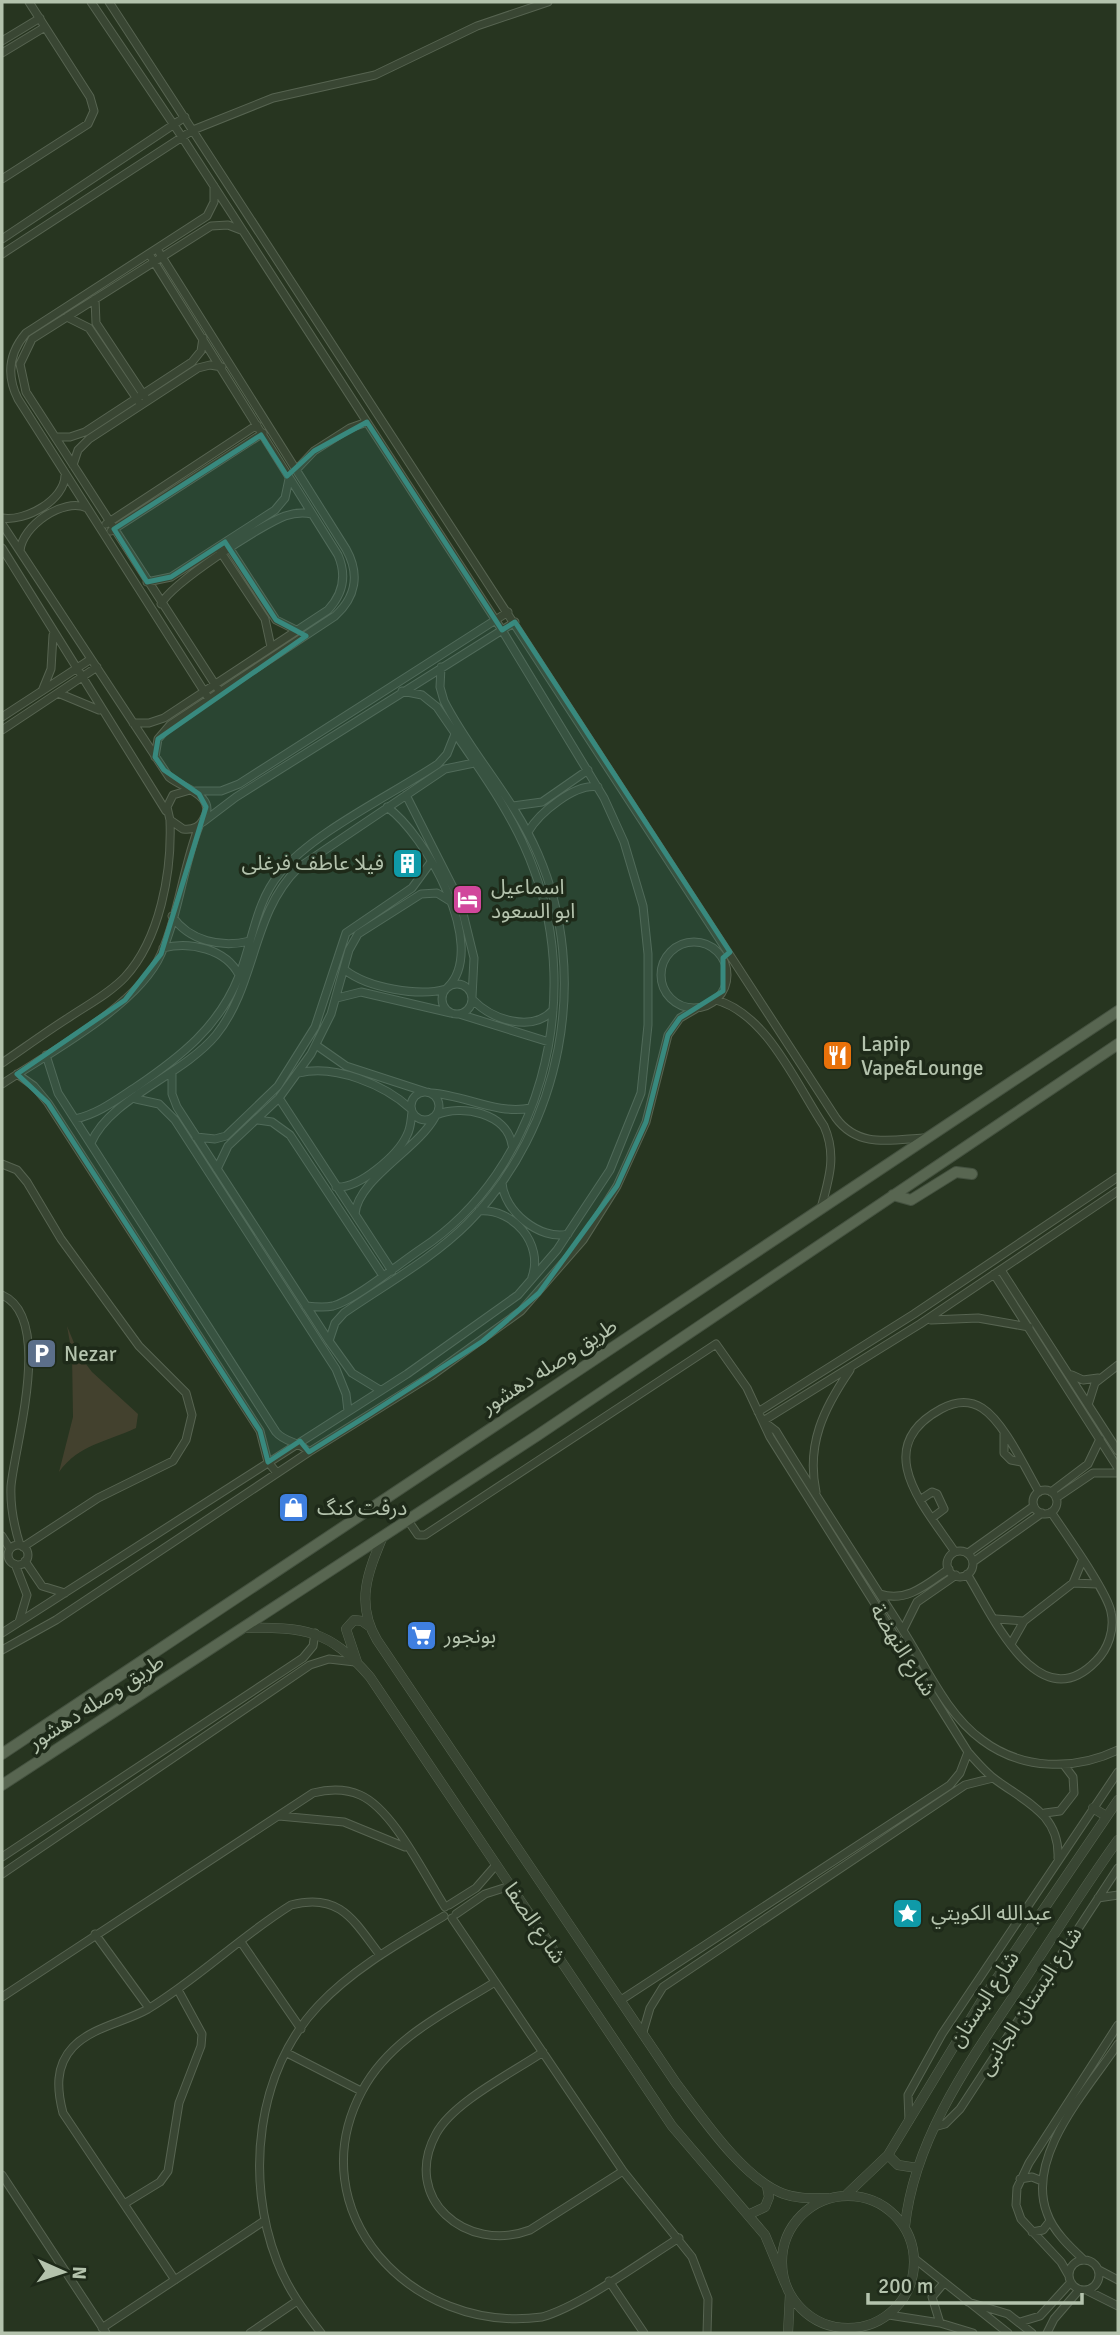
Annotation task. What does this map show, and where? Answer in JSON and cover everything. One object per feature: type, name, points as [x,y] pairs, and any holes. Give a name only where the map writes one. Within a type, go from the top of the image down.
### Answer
[{"type":"main road","name":"طريق وصله دهشور","points":[[2,1755],[820,1210],[923,1138],[1118,1011]]},
{"type":"main road","name":"طريق وصله دهشور","points":[[2,1785],[561,1420],[1118,1044]]},
{"type":"main road","points":[[893,1195],[911,1200],[956,1172],[972,1174]]},
{"type":"street","points":[[2,179],[92,118],[93,103],[29,2]]},
{"type":"street","points":[[2,1633],[486,1320],[530,1281],[569,1234],[610,1170],[635,1111],[645,1053],[648,933],[640,889],[625,842],[598,787],[502,630],[214,185],[91,2]]},
{"type":"street","points":[[109,2],[844,1128],[864,1140],[923,1138]]},
{"type":"street","points":[[2,254],[193,130],[273,98],[375,75],[477,26],[548,2]]},
{"type":"street","points":[[2,41],[40,18]]},
{"type":"street","points":[[2,53],[45,27]]},
{"type":"street","points":[[2,239],[185,117]]},
{"type":"street","points":[[214,185],[214,202],[207,216],[157,249],[151,258],[95,299],[32,339],[20,364],[26,392],[220,692]]},
{"type":"street","points":[[209,699],[13,390],[10,370],[15,350],[26,333],[151,258],[162,257],[211,226],[228,225],[243,231]]},
{"type":"street","points":[[155,757],[155,747],[163,731],[335,616],[347,604],[353,590],[354,569],[346,549],[157,249]]},
{"type":"street","points":[[133,723],[157,722],[327,610],[337,598],[343,584],[342,564],[222,367],[151,258]]},
{"type":"street","points":[[95,299],[93,307],[96,323],[142,400]]},
{"type":"street","points":[[67,317],[89,328],[142,400]]},
{"type":"street","points":[[73,465],[82,444],[192,362],[201,351],[203,338]]},
{"type":"street","points":[[56,438],[77,436],[198,368],[210,365],[222,367]]},
{"type":"street","points":[[102,532],[264,421]]},
{"type":"street","points":[[296,470],[314,451],[350,428],[367,422]]},
{"type":"street","points":[[111,526],[269,429]]},
{"type":"street","points":[[2,518],[22,517],[56,497],[64,487],[65,474]]},
{"type":"street","points":[[228,546],[281,504],[288,491],[289,478]]},
{"type":"street","points":[[20,552],[22,538],[30,527],[69,505],[87,508]]},
{"type":"street","points":[[147,582],[172,577],[282,517],[302,512],[313,517],[324,514]]},
{"type":"street","points":[[2,524],[169,777],[193,791],[205,802],[206,813],[185,862],[163,948],[149,975],[134,992],[2,1084]]},
{"type":"street","points":[[228,546],[276,620],[296,630]]},
{"type":"street","points":[[2,548],[103,712],[156,792],[168,817],[183,830],[201,824],[236,797],[515,622]]},
{"type":"street","points":[[161,604],[176,585],[220,551]]},
{"type":"street","points":[[220,551],[265,619],[271,633],[271,647]]},
{"type":"street","points":[[337,598],[347,604]]},
{"type":"street","points":[[2,1063],[105,994],[132,969],[149,937],[158,907],[168,860],[168,817],[173,795],[221,790],[239,784],[508,612]]},
{"type":"street","points":[[41,692],[51,669],[52,631]]},
{"type":"street","points":[[2,717],[91,659]]},
{"type":"street","points":[[2,730],[97,667]]},
{"type":"street","points":[[329,1341],[335,1323],[344,1313],[438,1249],[478,1212],[502,1182],[521,1153],[543,1104],[553,1070],[563,1012],[564,972],[560,928],[547,879],[528,832],[513,806],[447,707],[440,687],[441,667]]},
{"type":"street","points":[[306,1306],[337,1304],[432,1242],[463,1214],[512,1147],[531,1108],[549,1042],[554,1010],[552,940],[541,888],[522,840],[433,702],[422,695],[402,691]]},
{"type":"street","points":[[58,693],[86,702],[103,712]]},
{"type":"street","points":[[75,1118],[102,1109],[184,1053],[213,1023],[239,975],[264,898],[288,863],[438,764],[447,754],[455,734]]},
{"type":"street","points":[[91,1143],[108,1117],[172,1074],[203,1049],[234,1009],[247,979],[268,909],[289,877],[307,859],[445,769],[474,764]]},
{"type":"street","points":[[513,806],[542,802],[588,769]]},
{"type":"street","points":[[528,832],[544,811],[585,786],[598,787]]},
{"type":"street","points":[[406,795],[460,901],[474,958],[472,998],[468,1009],[455,1014]]},
{"type":"street","points":[[387,807],[406,824],[450,901],[463,957],[460,971],[447,988],[442,1002],[455,1014]]},
{"type":"street","points":[[196,1138],[215,1139],[226,1136],[278,1086],[315,1027],[346,933],[412,888],[430,862]]},
{"type":"street","points":[[217,1169],[228,1146],[279,1098],[299,1073],[316,1045],[337,998],[351,944],[363,930],[421,894],[437,893],[450,901]]},
{"type":"street","points":[[172,916],[182,929],[196,937],[225,944],[250,941]]},
{"type":"street","points":[[2,1650],[94,1594],[276,1473],[457,1359],[502,1327],[539,1293],[583,1240],[617,1186],[646,1122],[668,1035],[680,1018],[716,1000],[727,980],[723,958],[707,944],[683,943],[665,958],[661,975],[666,992],[672,999],[679,1005],[697,1008]]},
{"type":"street","points":[[163,948],[186,946],[215,952],[230,961],[239,975]]},
{"type":"street","points":[[723,958],[730,952]]},
{"type":"street","points":[[345,970],[359,979],[413,993],[427,994],[456,984],[465,986],[472,998],[494,1014],[527,1023],[542,1021],[554,1010]]},
{"type":"street","points":[[649,974],[661,975]]},
{"type":"street","points":[[337,998],[361,992],[455,1014],[549,1042]]},
{"type":"street","points":[[716,1000],[736,1007],[759,1026],[824,1126],[829,1138],[832,1162],[820,1210]]},
{"type":"street","points":[[316,1045],[346,1066],[428,1093],[454,1096],[503,1110],[531,1108]]},
{"type":"street","points":[[46,1055],[54,1084],[276,1432],[285,1440],[297,1443],[309,1452]]},
{"type":"street","points":[[299,1073],[321,1071],[339,1074],[386,1090],[423,1120],[460,1110],[491,1118],[506,1129],[512,1147]]},
{"type":"street","points":[[17,1074],[39,1091],[56,1115],[260,1431],[268,1462],[276,1473]]},
{"type":"street","points":[[172,1074],[174,1101],[329,1341],[352,1373],[380,1390]]},
{"type":"street","points":[[336,1187],[360,1183],[405,1139],[415,1096],[428,1093]]},
{"type":"street","points":[[355,1214],[363,1192],[419,1139],[435,1116],[439,1102],[428,1093]]},
{"type":"street","points":[[135,1098],[159,1104],[175,1120],[336,1369],[346,1394],[348,1411]]},
{"type":"street","points":[[279,1098],[397,1277]]},
{"type":"street","points":[[258,1119],[279,1126],[290,1135],[388,1283]]},
{"type":"street","points":[[2,1164],[17,1170],[27,1182],[61,1239],[139,1346],[186,1393],[192,1415],[186,1440],[173,1461],[98,1498],[22,1546],[10,1549]]},
{"type":"street","points":[[758,1412],[914,1314],[1118,1177]]},
{"type":"street","points":[[502,1182],[511,1207],[537,1229],[549,1235],[569,1234]]},
{"type":"street","points":[[407,1519],[418,1535],[425,1535],[716,1344],[747,1388],[764,1421],[924,1322],[1118,1191]]},
{"type":"street","points":[[478,1212],[500,1214],[527,1236],[535,1263],[530,1281]]},
{"type":"street","points":[[997,1272],[1029,1327],[1070,1374],[1118,1451]]},
{"type":"street","points":[[955,1552],[920,1500],[908,1476],[906,1453],[913,1432],[928,1417],[955,1403],[972,1403],[988,1412],[1039,1492],[1053,1495],[1093,1473],[1118,1470],[1052,1355],[997,1272]]},
{"type":"street","points":[[2,1295],[19,1310],[30,1363],[11,1487],[13,1520],[27,1555],[25,1561]]},
{"type":"street","points":[[914,1314],[924,1322],[978,1318],[1029,1327]]},
{"type":"street","points":[[1089,1403],[1093,1386],[1118,1365]]},
{"type":"street","points":[[817,1499],[813,1466],[816,1434],[826,1405],[852,1366]]},
{"type":"street","points":[[1070,1374],[1083,1380],[1102,1376]]},
{"type":"street","name":"شارع النهضة","points":[[764,1421],[776,1432],[968,1752],[993,1778],[1045,1813]]},
{"type":"street","name":"شارع النهضة","points":[[764,1421],[767,1432],[854,1565],[880,1594],[960,1720],[994,1748],[1027,1761],[1063,1765],[1088,1761],[1118,1750]]},
{"type":"street","points":[[967,1574],[1027,1666],[1040,1674],[1067,1678],[1084,1672],[1104,1653],[1112,1628],[1110,1607],[1051,1512],[1053,1495],[1088,1464],[1100,1438]]},
{"type":"street","points":[[2,1494],[11,1487]]},
{"type":"street","points":[[920,1500],[932,1492],[937,1494],[944,1509],[932,1518]]},
{"type":"street","points":[[956,1575],[949,1569],[948,1559],[955,1552],[968,1553],[1034,1506],[1039,1492]]},
{"type":"street","points":[[1034,1506],[1042,1513]]},
{"type":"street","points":[[967,1574],[973,1562],[1042,1513],[1051,1512]]},
{"type":"street","name":"شارع الصفا","points":[[384,1534],[365,1587],[364,1606],[369,1626],[710,2128],[767,2186],[785,2195],[827,2198]]},
{"type":"street","points":[[2,1536],[10,1549],[9,1562],[27,1595],[19,1623]]},
{"type":"street","points":[[968,1553],[973,1562]]},
{"type":"street","points":[[9,1562],[25,1561]]},
{"type":"street","points":[[25,1561],[41,1586],[67,1593]]},
{"type":"street","points":[[1011,1644],[1024,1621],[1073,1583],[1082,1561]]},
{"type":"street","points":[[880,1594],[892,1597],[911,1594],[949,1569]]},
{"type":"street","points":[[903,1630],[908,1615],[917,1602],[956,1575],[967,1574]]},
{"type":"street","points":[[86,1581],[94,1594]]},
{"type":"street","points":[[1073,1583],[1097,1584]]},
{"type":"street","points":[[996,1619],[1024,1621]]},
{"type":"street","points":[[2,1874],[298,1673],[324,1659],[357,1662],[346,1629],[354,1620],[369,1626]]},
{"type":"street","name":"شارع الصفا","points":[[243,1628],[288,1627],[315,1633],[337,1644],[357,1662],[672,2126],[750,2214],[765,2235],[785,2283]]},
{"type":"street","points":[[2,1857],[292,1665],[310,1651],[315,1633]]},
{"type":"street","points":[[292,1665],[298,1673]]},
{"type":"street","points":[[936,1701],[944,1696]]},
{"type":"street","points":[[621,2000],[950,1785],[960,1773],[968,1752]]},
{"type":"street","points":[[1058,1858],[1058,1839],[1045,1813],[1060,1811],[1072,1800],[1075,1785],[1063,1765]]},
{"type":"street","points":[[909,2121],[907,2104],[912,2086],[942,2034],[1118,1772]]},
{"type":"street","points":[[960,1773],[965,1778],[965,1786]]},
{"type":"street","points":[[643,2032],[650,2008],[663,1987],[965,1786],[993,1778]]},
{"type":"street","points":[[2,1997],[313,1793],[345,1790],[375,1804],[447,1906],[451,1916],[623,2171],[679,2238],[702,2277],[708,2299],[707,2333]]},
{"type":"street","name":"شارع البستان","points":[[847,2194],[888,2155],[975,2011],[1118,1800]]},
{"type":"street","points":[[1093,1808],[1106,1816]]},
{"type":"street","points":[[278,1816],[344,1822],[407,1848]]},
{"type":"street","name":"شارع البستان","points":[[905,2226],[917,2168],[934,2127],[1001,2014],[1118,1840]]},
{"type":"street","points":[[447,1906],[475,1888],[496,1865]]},
{"type":"street","name":"شارع البستان الجانبى","points":[[934,2127],[945,2124],[960,2109],[1118,1868]]},
{"type":"street","points":[[797,1884],[803,1894]]},
{"type":"street","points":[[321,2333],[297,2301],[277,2262],[264,2221],[259,2186],[264,2119],[287,2053],[319,2005],[380,1955],[485,1894],[510,1886]]},
{"type":"street","points":[[1098,1898],[1118,1895]]},
{"type":"street","points":[[175,2280],[63,2113],[58,2096],[58,2078],[63,2061],[73,2047],[90,2035],[149,2008],[178,1990],[291,1905],[321,1901],[349,1914],[380,1955]]},
{"type":"street","points":[[447,1906],[455,1908],[451,1916]]},
{"type":"street","points":[[95,1934],[149,2008]]},
{"type":"street","points":[[241,1941],[301,2029]]},
{"type":"street","points":[[711,1941],[718,1951]]},
{"type":"street","points":[[495,1982],[411,2035],[383,2060],[361,2091],[346,2134],[344,2183],[349,2207],[368,2251],[402,2288],[428,2305],[464,2318],[487,2322],[518,2322],[564,2309],[679,2238]]},
{"type":"street","points":[[124,2204],[160,2182],[168,2171],[176,2116],[201,2046],[202,2034],[178,1990]]},
{"type":"street","points":[[1118,2025],[1020,2179],[1016,2198],[1018,2212],[1032,2232],[1061,2262],[1070,2279],[1083,2290],[1118,2306]]},
{"type":"street","points":[[1118,2044],[1051,2146],[1042,2181],[1044,2202],[1050,2221],[1084,2260],[1118,2280]]},
{"type":"street","points":[[543,2052],[460,2108],[436,2133],[427,2168],[437,2202],[461,2228],[495,2238],[513,2236],[530,2230],[623,2171]]},
{"type":"street","points":[[287,2053],[361,2091]]},
{"type":"street","points":[[888,2155],[898,2165],[917,2168]]},
{"type":"street","points":[[2,2175],[104,2331],[264,2221]]},
{"type":"street","points":[[1020,2179],[1031,2176],[1042,2181]]},
{"type":"street","points":[[750,2214],[761,2211],[768,2202],[767,2186]]},
{"type":"street","points":[[855,2333],[889,2315],[903,2299],[912,2280],[915,2259],[905,2226],[890,2209],[870,2198],[847,2194],[827,2198],[808,2208],[794,2222],[783,2252],[785,2283],[790,2294],[809,2315],[834,2327],[852,2329],[870,2325]]},
{"type":"street","points":[[1032,2232],[1043,2230],[1050,2221]]},
{"type":"street","points":[[915,2259],[943,2284],[1008,2333]]},
{"type":"street","points":[[1020,2322],[1040,2316],[1070,2279],[1073,2265],[1084,2260]]},
{"type":"street","points":[[1047,2333],[1054,2319],[1083,2290],[1099,2281],[1099,2270]]},
{"type":"street","points":[[609,2281],[644,2333]]},
{"type":"street","points":[[940,2323],[932,2297],[943,2284]]},
{"type":"street","points":[[788,2333],[790,2294]]},
{"type":"street","points":[[250,2333],[297,2301]]},
{"type":"street","points":[[966,2302],[995,2307],[1020,2322],[1032,2333]]},
{"type":"street","points":[[889,2315],[940,2323],[973,2333]]},
{"type":"highlighted area","points":[[367,422],[502,630],[515,622],[730,952],[723,958],[723,991],[680,1018],[668,1035],[646,1122],[617,1186],[539,1293],[483,1341],[370,1414],[309,1452],[300,1441],[268,1462],[260,1431],[48,1103],[17,1074],[125,1000],[161,954],[206,807],[199,794],[164,770],[155,757],[158,739],[306,636],[276,620],[225,542],[171,577],[147,582],[114,529],[261,435],[287,476],[314,451]]},
{"type":"shaded area","points":[[67,1326],[79,1355],[92,1372],[138,1414],[136,1428],[85,1449],[75,1455],[59,1472],[73,1417],[72,1354]]},
{"type":"place","name":"فيلا عاطف فرغلى","points":[[407,863]]},
{"type":"place","name":"اسماعيل ابو السعود","points":[[468,899]]},
{"type":"place","name":"Lapip Vape&Lounge","points":[[838,1056]]},
{"type":"place","name":"Nezar","points":[[41,1354]]},
{"type":"place","name":"درفت كنگ","points":[[294,1508]]},
{"type":"place","name":"بونجور","points":[[421,1636]]},
{"type":"place","name":"عبدالله الكويتي","points":[[908,1913]]}]
